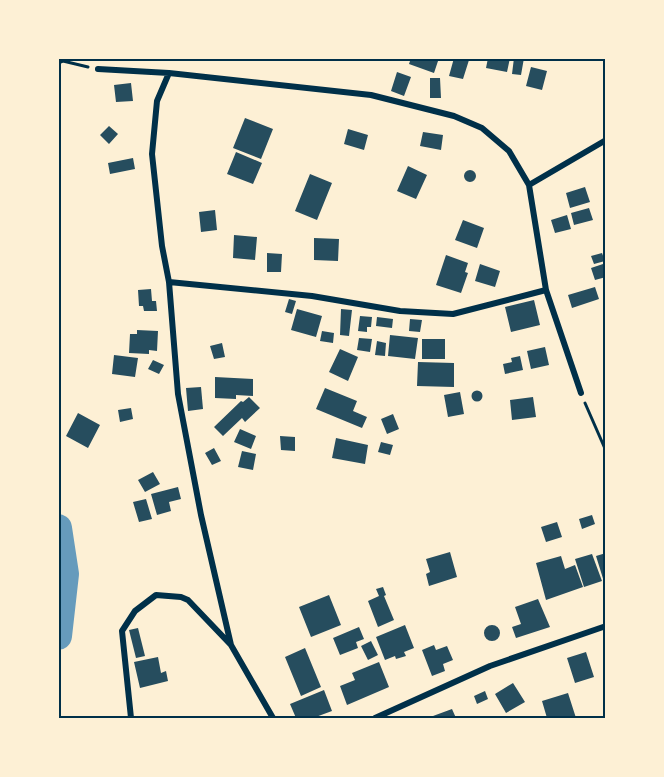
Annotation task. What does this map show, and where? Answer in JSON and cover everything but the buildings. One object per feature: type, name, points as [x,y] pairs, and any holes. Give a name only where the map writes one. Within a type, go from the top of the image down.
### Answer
[{"type":"street","points":[[98,69],[169,73],[371,96],[454,116],[482,128],[509,151],[529,185],[546,290],[581,393]]},
{"type":"street","points":[[169,73],[157,100],[152,154],[162,246],[169,282],[178,394],[201,515],[231,645]]},
{"type":"street","points":[[529,185],[606,140]]},
{"type":"street","points":[[169,282],[312,296],[400,311],[453,314],[546,290]]},
{"type":"street","points":[[131,718],[122,631],[135,611],[156,595],[182,597],[188,600],[231,645],[273,718]]},
{"type":"street","points":[[375,718],[489,666],[606,626]]},
{"type":"path","points":[[58,63],[64,60],[98,69]]},
{"type":"path","points":[[581,393],[606,451]]},
{"type":"waterway","points":[[58,528],[65,574],[58,636]]}]
